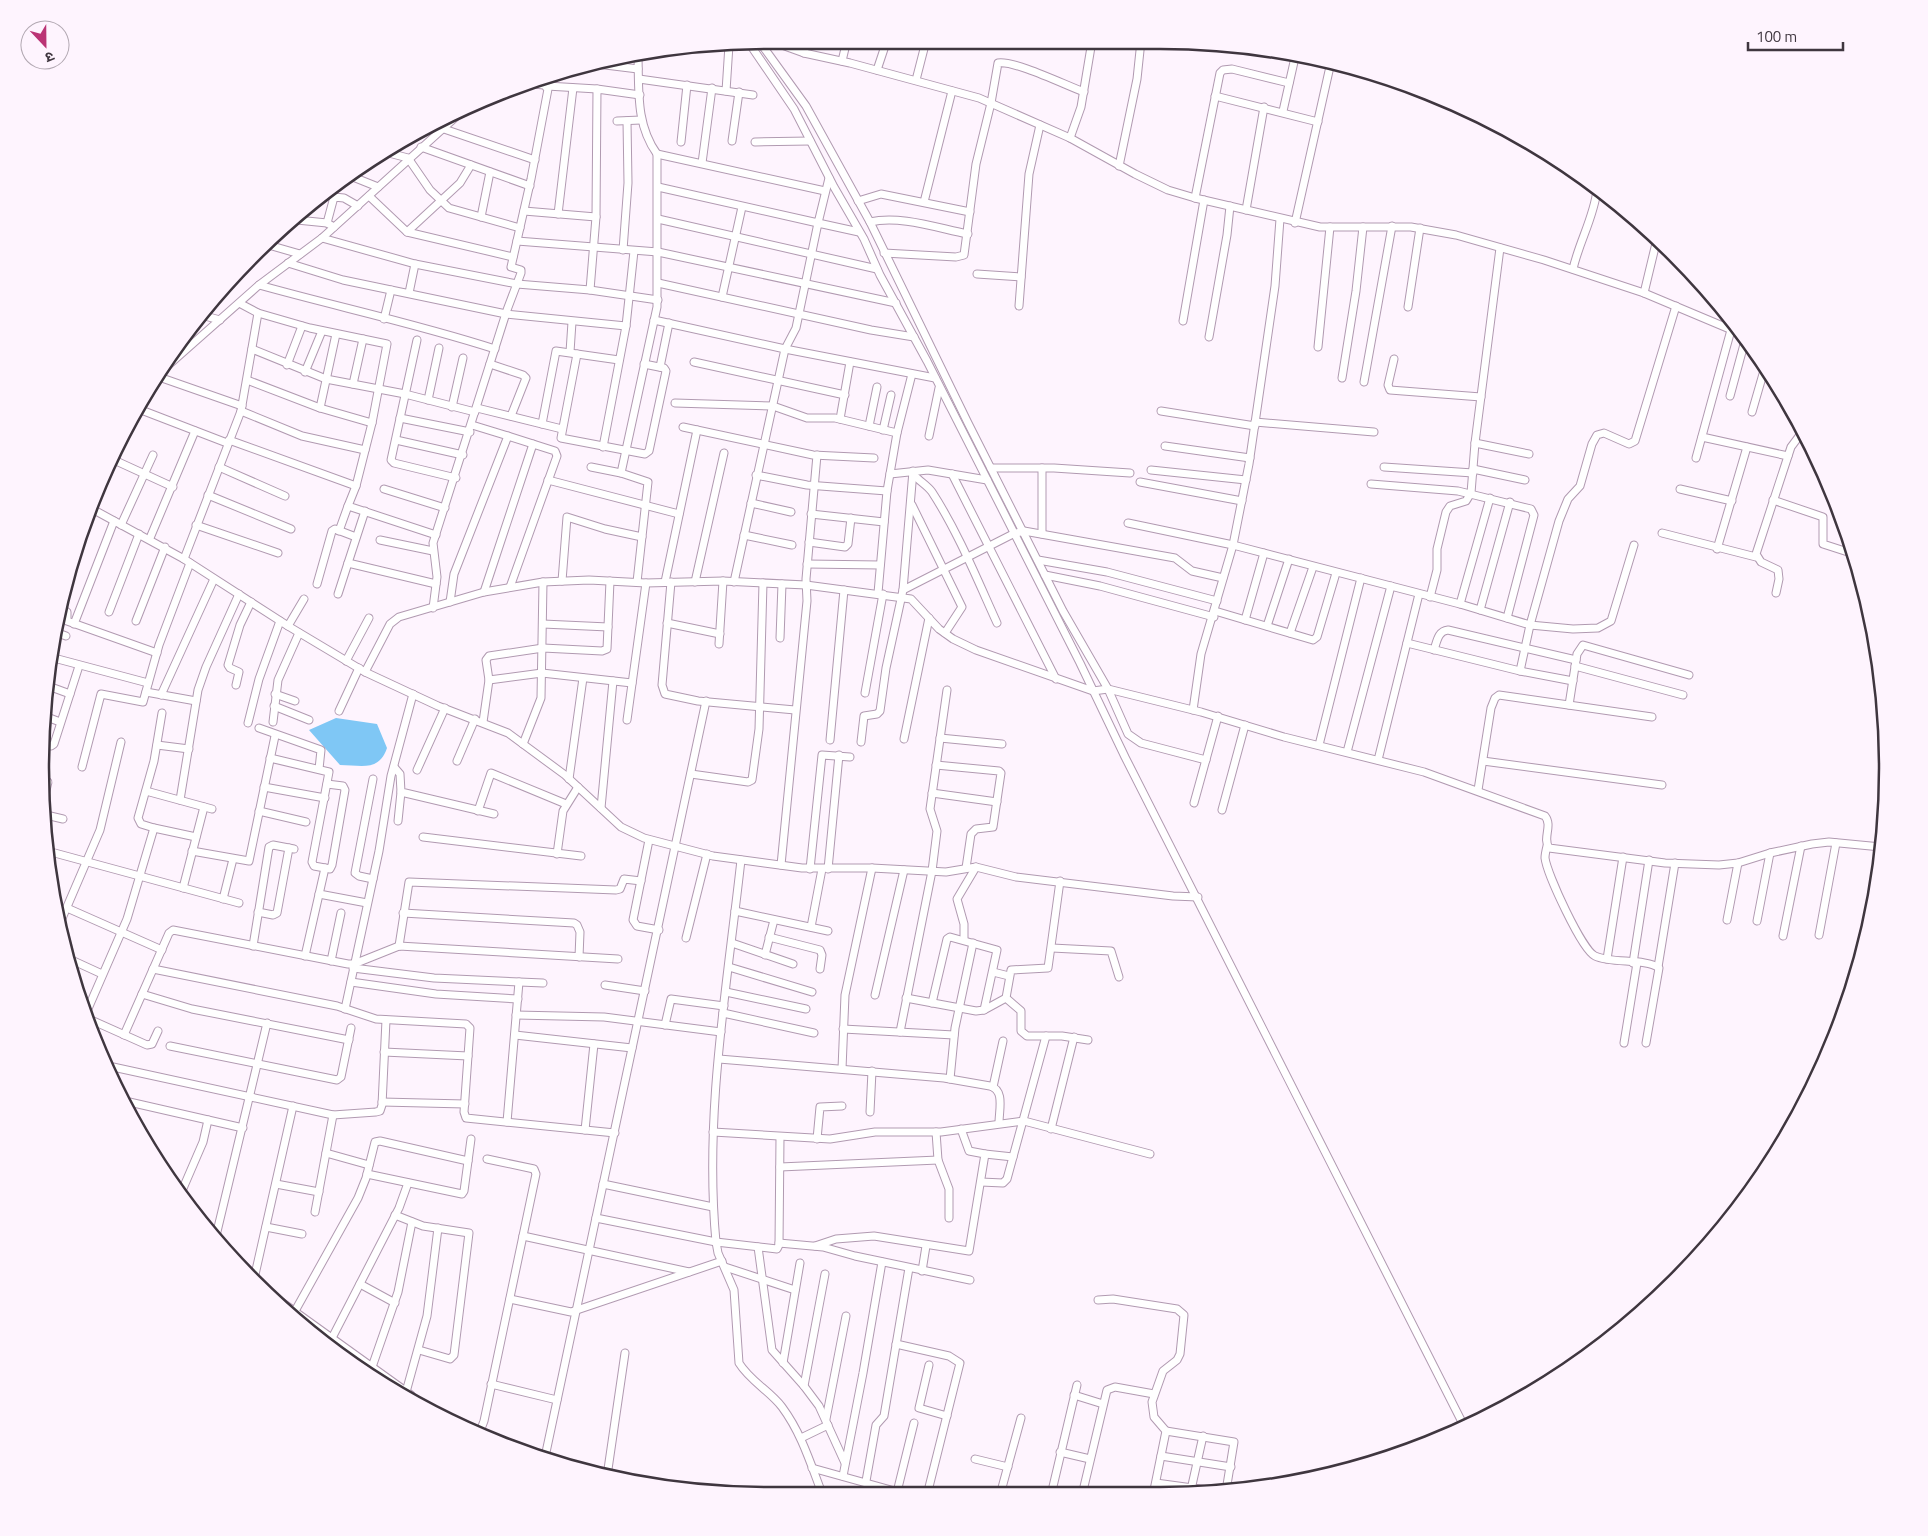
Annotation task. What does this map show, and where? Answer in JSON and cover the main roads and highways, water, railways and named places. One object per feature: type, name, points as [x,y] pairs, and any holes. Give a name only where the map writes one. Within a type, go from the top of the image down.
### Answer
[{"type":"water","points":[[336,718],[377,724],[387,748],[384,756],[379,761],[368,766],[340,765],[309,730]]}]
